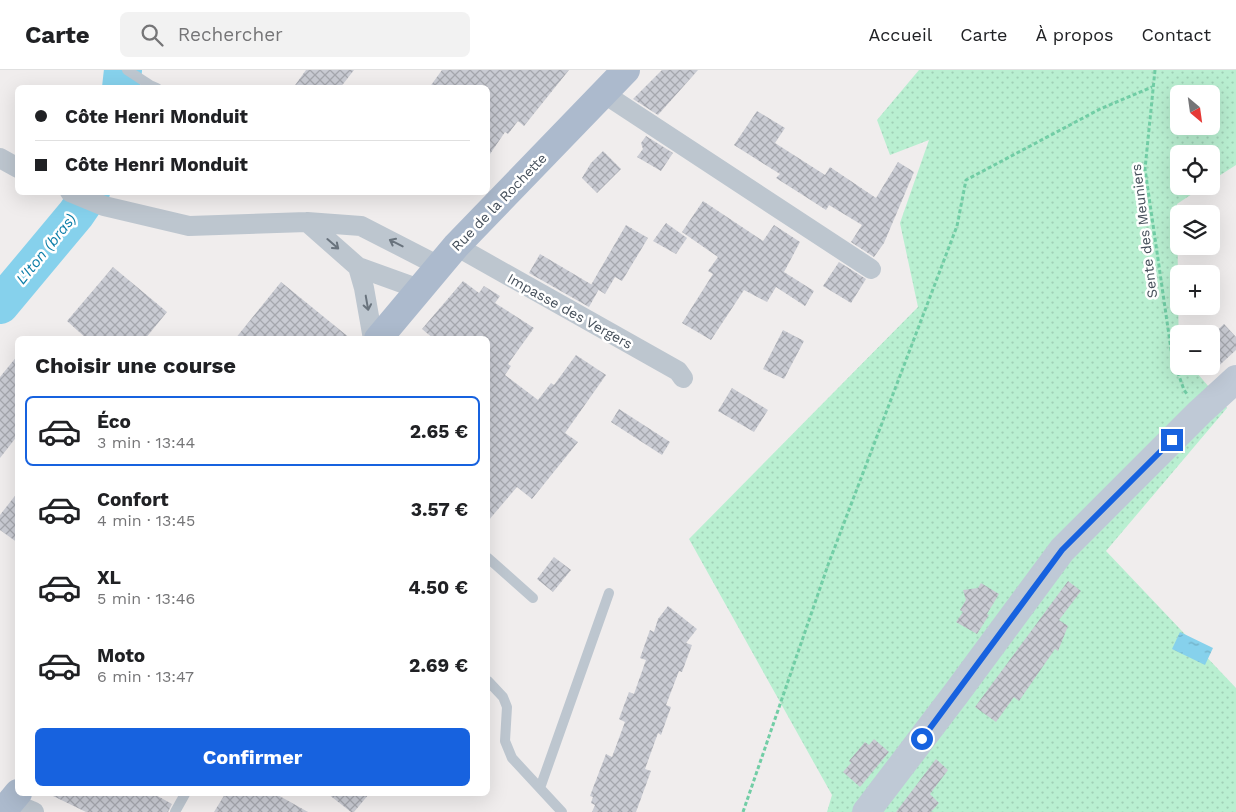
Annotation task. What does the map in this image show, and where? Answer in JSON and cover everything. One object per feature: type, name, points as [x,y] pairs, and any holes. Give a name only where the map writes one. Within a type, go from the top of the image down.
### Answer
[{"type":"main road","name":"Rue de la Rochette","points":[[380,336],[448,256],[626,70]]},
{"type":"street","points":[[603,93],[871,269]]},
{"type":"street","points":[[0,158],[15,166]]},
{"type":"street","name":"Impasse des Vergers","points":[[77,195],[104,206],[189,226],[307,222],[361,226],[448,256],[678,371],[683,378]]},
{"type":"street","points":[[307,222],[358,267],[419,289]]},
{"type":"street","points":[[358,267],[364,288],[372,336]]},
{"type":"street","points":[[866,812],[1062,550],[1200,412],[1236,379]]},
{"type":"lane","points":[[127,70],[152,85]]},
{"type":"lane","points":[[490,560],[533,598]]},
{"type":"lane","points":[[540,788],[609,593]]},
{"type":"lane","points":[[490,683],[503,697],[507,707],[505,741],[512,758],[562,812]]},
{"type":"lane","points":[[175,812],[184,796]]},
{"type":"path","name":"Sente des Meuniers","points":[[1155,70],[1145,169],[1172,356],[1184,390],[1200,412]]},
{"type":"path","points":[[743,812],[828,565],[957,226],[966,180],[1100,108],[1152,87]]},
{"type":"green space","points":[[919,70],[1236,70],[1236,165],[1220,175],[1220,145],[1170,145],[1170,195],[1190,195],[1177,205],[1170,205],[1170,255],[1178,255],[1178,265],[1170,265],[1170,315],[1178,315],[1178,325],[1170,325],[1170,375],[1199,375],[1227,408],[1106,551],[1236,688],[1236,812],[827,812],[832,795],[689,539],[918,307],[900,223],[929,140],[890,155],[877,120]]},
{"type":"water","points":[[64,210],[88,219],[0,322],[0,283]]},
{"type":"water","points":[[1180,632],[1213,648],[1205,665],[1172,649]]},
{"type":"building","points":[[306,70],[354,70],[342,85],[295,85]]},
{"type":"building","points":[[442,70],[569,70],[524,126],[518,121],[508,134],[505,132],[490,154],[490,85],[431,85]]},
{"type":"building","points":[[662,70],[698,70],[658,115],[633,99]]},
{"type":"building","points":[[757,111],[785,128],[775,143],[825,175],[830,167],[876,198],[898,162],[914,172],[884,243],[874,257],[851,242],[862,225],[829,205],[826,210],[776,178],[780,174],[734,145]]},
{"type":"building","points":[[646,136],[673,153],[661,171],[637,157],[643,149],[641,143]]},
{"type":"building","points":[[603,151],[621,169],[597,193],[582,178],[591,163]]},
{"type":"building","points":[[703,201],[763,241],[774,225],[800,242],[784,272],[814,291],[805,306],[776,287],[767,302],[744,290],[711,340],[682,323],[713,274],[708,271],[718,257],[682,232]]},
{"type":"building","points":[[666,223],[687,238],[676,254],[653,241]]},
{"type":"building","points":[[626,225],[648,238],[622,281],[615,277],[605,294],[591,285]]},
{"type":"building","points":[[540,254],[599,289],[589,307],[529,273]]},
{"type":"building","points":[[839,262],[866,279],[851,303],[823,286]]},
{"type":"building","points":[[113,267],[167,312],[147,336],[84,336],[67,321]]},
{"type":"building","points":[[463,281],[479,293],[484,286],[500,296],[495,303],[534,328],[508,364],[511,366],[505,375],[538,400],[551,383],[554,385],[576,355],[606,375],[565,433],[578,442],[532,499],[517,487],[490,519],[490,336],[430,336],[422,329]]},
{"type":"building","points":[[281,282],[347,336],[237,336]]},
{"type":"building","points":[[1224,324],[1236,337],[1236,350],[1220,365],[1220,328]]},
{"type":"building","points":[[783,330],[804,341],[784,379],[763,369]]},
{"type":"building","points":[[15,359],[15,439],[0,458],[0,377]]},
{"type":"building","points":[[732,388],[768,410],[754,432],[718,411]]},
{"type":"building","points":[[619,409],[670,442],[662,455],[611,422]]},
{"type":"building","points":[[15,496],[15,541],[0,530],[0,515]]},
{"type":"building","points":[[554,557],[571,570],[553,592],[537,579]]},
{"type":"building","points":[[1068,581],[1081,591],[1059,620],[1068,626],[1058,651],[1055,649],[1019,701],[1014,697],[996,722],[975,707]]},
{"type":"building","points":[[981,583],[999,594],[977,634],[956,622],[963,612],[960,610],[966,600],[963,590],[978,588]]},
{"type":"building","points":[[668,606],[697,629],[686,643],[692,645],[682,672],[679,671],[666,705],[671,707],[661,735],[658,733],[645,769],[651,771],[636,812],[592,812],[595,805],[591,803],[593,797],[590,796],[606,754],[612,757],[625,722],[619,719],[629,692],[634,694],[646,660],[640,658],[650,630],[654,632],[658,619]]},
{"type":"building","points":[[874,739],[889,752],[860,787],[843,772],[851,763],[849,761],[865,742],[869,745]]},
{"type":"building","points":[[936,759],[948,770],[930,794],[939,803],[931,812],[896,812]]},
{"type":"building","points":[[53,796],[158,796],[172,804],[168,812],[86,812]]},
{"type":"building","points":[[224,796],[280,796],[308,812],[214,812]]},
{"type":"building","points":[[331,796],[367,796],[354,812],[351,812]]},
{"type":"waterway","name":"L'Iton (bras)","points":[[121,85],[123,70]]},
{"type":"waterway","name":"L'Iton (bras)","points":[[0,305],[76,214],[89,195]]},
{"type":"route","points":[[922,739],[1062,550],[1172,440]]}]
